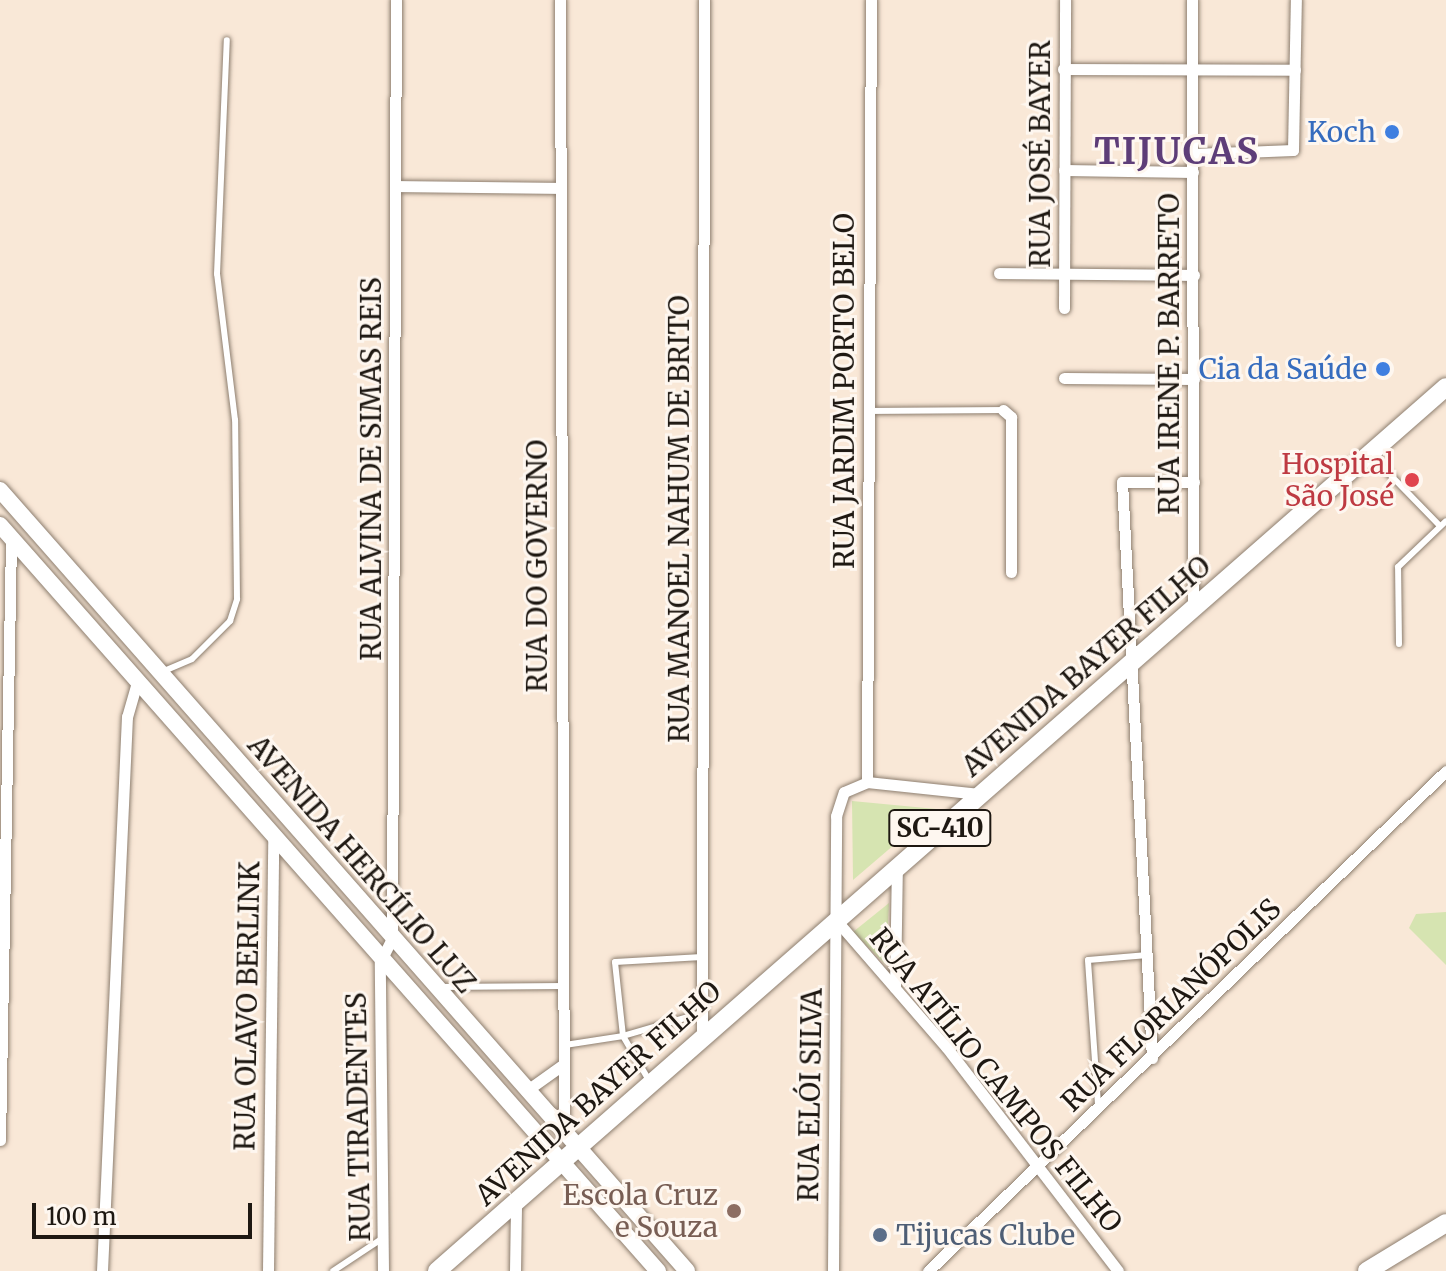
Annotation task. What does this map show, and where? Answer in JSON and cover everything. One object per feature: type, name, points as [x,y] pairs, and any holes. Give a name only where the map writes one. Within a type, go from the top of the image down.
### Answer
[{"type":"main road","name":"AVENIDA BAYER FILHO","points":[[437,1271],[979,794],[1135,663],[1446,387]]},
{"type":"main road","points":[[1367,1271],[1446,1223]]},
{"type":"street","name":"RUA ALVINA DE SIMAS REIS","points":[[392,938],[396,0]]},
{"type":"street","name":"RUA DO GOVERNO","points":[[560,0],[561,1066],[564,1133]]},
{"type":"street","name":"RUA MANOEL NAHUM DE BRITO","points":[[702,1037],[704,0]]},
{"type":"street","name":"RUA JARDIM PORTO BELO","points":[[867,782],[871,0]]},
{"type":"street","name":"RUA JOSÉ BAYER","points":[[1064,308],[1065,0]]},
{"type":"street","name":"RUA IRENE P. BARRETO","points":[[1192,0],[1193,612]]},
{"type":"street","points":[[1193,154],[1293,150],[1296,0]]},
{"type":"street","points":[[1063,69],[1192,67],[1295,70]]},
{"type":"street","points":[[1064,170],[1193,172]]},
{"type":"street","points":[[397,186],[560,188]]},
{"type":"street","points":[[999,273],[1194,275]]},
{"type":"street","points":[[1064,378],[1194,379]]},
{"type":"street","points":[[1003,410],[1011,417],[1011,572]]},
{"type":"street","points":[[1152,1058],[1135,663],[1122,482],[1194,482]]},
{"type":"street","name":"AVENIDA HERCÍLIO LUZ","points":[[0,490],[687,1271]]},
{"type":"street","points":[[0,1140],[6,531]]},
{"type":"street","name":"AVENIDA HERCÍLIO LUZ","points":[[6,531],[380,962],[658,1271]]},
{"type":"street","points":[[102,1271],[127,717],[137,682]]},
{"type":"street","name":"RUA FLORIANÓPOLIS","points":[[928,1271],[1446,771]]},
{"type":"street","points":[[867,782],[979,794]]},
{"type":"street","name":"RUA ELÓI SILVA","points":[[833,1271],[836,816],[844,792],[867,782]]},
{"type":"street","name":"RUA OLAVO BERLINK","points":[[268,1271],[273,838]]},
{"type":"street","points":[[895,988],[897,866]]},
{"type":"street","name":"RUA ATÍLIO CAMPOS FILHO","points":[[836,920],[1040,1165],[1118,1271]]},
{"type":"street","points":[[380,962],[392,938]]},
{"type":"street","name":"RUA TIRADENTES","points":[[380,962],[383,1271]]},
{"type":"street","points":[[526,1091],[561,1066]]},
{"type":"street","points":[[515,1271],[516,1204]]},
{"type":"lane","points":[[160,672],[192,659],[230,621],[237,599],[235,431],[217,274],[227,40]]},
{"type":"lane","points":[[868,411],[1003,410]]},
{"type":"lane","points":[[1371,455],[1443,523],[1398,567],[1399,644]]},
{"type":"lane","points":[[1098,1107],[1088,960],[1148,955]]},
{"type":"lane","points":[[650,1082],[623,1036],[615,962],[702,957]]},
{"type":"lane","points":[[434,987],[561,986]]},
{"type":"lane","points":[[561,1045],[623,1036],[702,1013]]},
{"type":"lane","points":[[333,1271],[383,1238]]},
{"type":"green space","points":[[852,801],[936,809],[853,880]]},
{"type":"green space","points":[[889,903],[886,965],[853,932]]},
{"type":"green space","points":[[1446,912],[1446,965],[1409,928],[1416,914]]},
{"type":"place","name":"Koch","points":[[1392,132]]},
{"type":"place","name":"Cia da Saúde","points":[[1383,369]]},
{"type":"place","name":"Hospital São José","points":[[1412,480]]},
{"type":"place","name":"Escola Cruz e Souza","points":[[734,1211]]},
{"type":"place","name":"Tijucas Clube","points":[[880,1235]]},
{"type":"district","name":"TIJUCAS","points":[[1177,152]]}]
